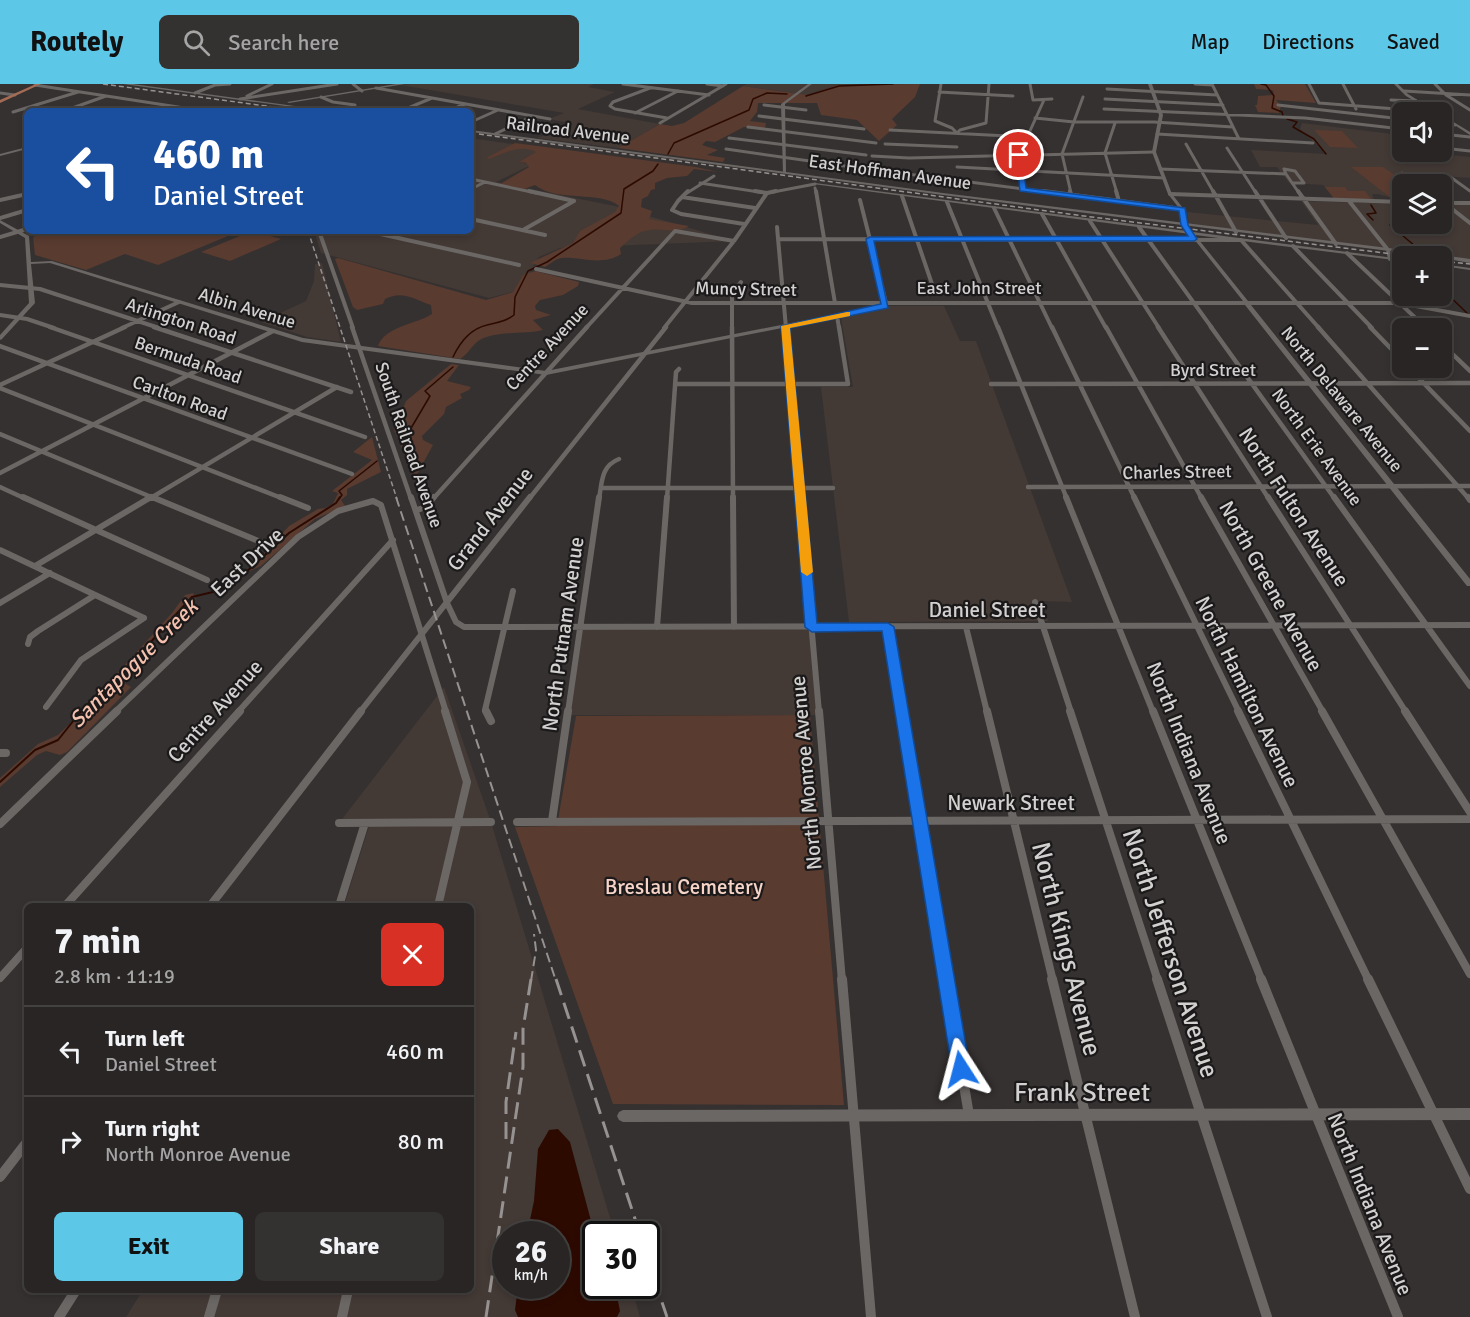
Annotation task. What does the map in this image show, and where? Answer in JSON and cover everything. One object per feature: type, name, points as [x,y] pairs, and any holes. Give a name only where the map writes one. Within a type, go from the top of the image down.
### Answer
[{"type":"main road","points":[[0,102],[36,84]]},
{"type":"main road","points":[[125,84],[311,108]]},
{"type":"main road","points":[[252,108],[404,84]]},
{"type":"main road","points":[[1400,87],[1419,102]]},
{"type":"main road","points":[[298,101],[291,104],[298,106]]},
{"type":"main road","points":[[1452,123],[1470,136]]},
{"type":"main road","name":"Railroad Avenue","points":[[474,130],[661,155]]},
{"type":"main road","points":[[0,155],[24,149]]},
{"type":"main road","name":"East Hoffman Avenue","points":[[661,155],[1236,232],[1392,251]]},
{"type":"main road","name":"East Hoffman Avenue","points":[[1452,259],[1470,261]]},
{"type":"street","points":[[36,84],[186,108]]},
{"type":"street","points":[[195,93],[214,85],[230,84]]},
{"type":"street","points":[[240,99],[272,84]]},
{"type":"street","points":[[240,99],[337,84]]},
{"type":"street","points":[[353,84],[362,91]]},
{"type":"street","points":[[623,84],[709,95]]},
{"type":"street","points":[[707,84],[724,85]]},
{"type":"street","points":[[784,172],[782,107],[810,84]]},
{"type":"street","points":[[941,84],[935,121],[952,128],[957,133],[957,181]]},
{"type":"street","points":[[957,133],[960,130],[986,123],[989,84]]},
{"type":"street","points":[[1030,84],[1032,100],[1052,99]]},
{"type":"street","points":[[1150,84],[1160,112],[1154,152],[1170,194],[1182,209],[1185,225]]},
{"type":"street","points":[[1196,84],[1212,84],[1239,139]]},
{"type":"street","points":[[1309,84],[1319,103],[1392,109]]},
{"type":"street","points":[[1343,84],[1356,106],[1355,124]]},
{"type":"street","points":[[1435,84],[1445,94],[1470,110]]},
{"type":"street","points":[[660,123],[724,85]]},
{"type":"street","points":[[1400,87],[1445,94],[1470,95]]},
{"type":"street","points":[[376,88],[550,118]]},
{"type":"street","points":[[650,88],[613,102],[610,106],[615,109],[667,118]]},
{"type":"street","points":[[1107,89],[1217,95]]},
{"type":"street","points":[[26,108],[80,91]]},
{"type":"street","points":[[635,113],[678,91]]},
{"type":"street","points":[[939,92],[1013,96]]},
{"type":"street","points":[[0,93],[15,95]]},
{"type":"street","points":[[73,108],[108,95]]},
{"type":"street","points":[[321,97],[355,105],[348,108]]},
{"type":"street","points":[[1071,195],[1062,154],[1083,97]]},
{"type":"street","points":[[408,108],[432,98]]},
{"type":"street","points":[[1105,99],[1223,105]]},
{"type":"street","points":[[1022,189],[1019,155],[1044,100]]},
{"type":"street","points":[[1390,100],[1416,100]]},
{"type":"street","points":[[455,108],[465,104]]},
{"type":"street","points":[[764,105],[806,110]]},
{"type":"street","points":[[1278,105],[1392,118]]},
{"type":"street","points":[[13,112],[24,109]]},
{"type":"street","points":[[1104,109],[1305,118],[1392,128]]},
{"type":"street","points":[[474,121],[498,110]]},
{"type":"street","points":[[495,134],[533,116]]},
{"type":"street","points":[[759,116],[864,129]]},
{"type":"street","points":[[1035,118],[1074,122],[1233,127]]},
{"type":"street","points":[[1115,123],[1105,153],[1119,201]]},
{"type":"street","points":[[748,127],[876,143]]},
{"type":"street","points":[[890,130],[1027,137]]},
{"type":"street","points":[[1157,134],[1313,143]]},
{"type":"street","points":[[1452,135],[1470,136]]},
{"type":"street","points":[[729,138],[866,155]]},
{"type":"street","points":[[885,144],[957,147]]},
{"type":"street","points":[[1186,144],[1236,232]]},
{"type":"street","points":[[1227,148],[1286,238]]},
{"type":"street","points":[[726,149],[866,169]]},
{"type":"street","points":[[1452,149],[1470,151]]},
{"type":"street","points":[[872,156],[909,159],[1154,152]]},
{"type":"street","points":[[957,167],[1164,178]]},
{"type":"street","points":[[1161,169],[1286,174]]},
{"type":"street","points":[[1292,183],[1304,183],[1295,171],[1284,169],[1292,183],[1336,244]]},
{"type":"street","points":[[876,170],[1182,209]]},
{"type":"street","points":[[714,176],[700,183],[682,197],[672,207],[675,212],[744,224]]},
{"type":"street","points":[[1452,179],[1470,191]]},
{"type":"street","points":[[474,180],[574,201],[523,230]]},
{"type":"street","points":[[474,188],[485,182]]},
{"type":"street","points":[[700,183],[767,193],[815,186],[835,303]]},
{"type":"street","name":"East Hoffman Avenue","points":[[815,186],[1390,259]]},
{"type":"street","name":"Grand Avenue","points":[[212,903],[421,634],[734,241],[767,193]]},
{"type":"street","points":[[1170,194],[1392,202]]},
{"type":"street","points":[[0,201],[24,195]]},
{"type":"street","points":[[902,196],[933,287]]},
{"type":"street","points":[[682,197],[755,208]]},
{"type":"street","points":[[860,200],[886,303]]},
{"type":"street","points":[[1349,201],[1388,250],[1390,259]]},
{"type":"street","name":"North Indiana Avenue","points":[[947,202],[1199,820],[1398,1317]]},
{"type":"street","points":[[1452,202],[1470,202]]},
{"type":"street","name":"North Hamilton Avenue","points":[[994,208],[1470,1189]]},
{"type":"street","points":[[1452,210],[1470,223]]},
{"type":"street","points":[[0,219],[24,211]]},
{"type":"street","name":"North Greene Avenue","points":[[1042,214],[1470,974]]},
{"type":"street","points":[[0,219],[27,239],[32,288],[32,303],[0,338]]},
{"type":"street","points":[[474,220],[545,235]]},
{"type":"street","name":"North Fulton Avenue","points":[[1090,220],[1470,812]]},
{"type":"street","name":"North Delaware Avenue","points":[[1185,225],[1470,584]]},
{"type":"street","name":"North Monroe Avenue","points":[[777,226],[871,1317]]},
{"type":"street","name":"North Erie Avenue","points":[[1139,227],[1470,686]]},
{"type":"street","points":[[0,237],[24,230]]},
{"type":"street","name":"Centre Avenue","points":[[417,510],[426,507],[478,446],[675,231],[734,241]]},
{"type":"street","name":"South Railroad Avenue","points":[[320,234],[402,474],[417,510],[447,603],[456,622],[464,627],[503,628]]},
{"type":"street","points":[[380,234],[519,265]]},
{"type":"street","points":[[778,239],[1241,240],[1470,500]]},
{"type":"street","points":[[1293,246],[1392,349]]},
{"type":"street","points":[[1347,253],[1392,296]]},
{"type":"street","name":"Albin Avenue","points":[[30,263],[50,262],[302,340],[460,363]]},
{"type":"street","points":[[1452,266],[1470,269]]},
{"type":"street","name":"Muncy Street","points":[[537,269],[686,302],[886,303]]},
{"type":"street","points":[[734,627],[732,294],[741,282]]},
{"type":"street","name":"Arlington Road","points":[[0,285],[32,288],[351,392]]},
{"type":"street","points":[[0,387],[179,302]]},
{"type":"street","name":"East John Street","points":[[460,363],[546,373],[837,316],[885,306],[886,303],[1392,303]]},
{"type":"street","points":[[1402,306],[1415,318]]},
{"type":"street","name":"East John Street","points":[[1414,306],[1469,317]]},
{"type":"street","name":"Bermuda Road","points":[[0,315],[20,317],[365,437]]},
{"type":"street","points":[[675,384],[848,384],[837,316]]},
{"type":"street","points":[[0,473],[273,331]]},
{"type":"street","name":"Carlton Road","points":[[0,346],[352,474]]},
{"type":"street","points":[[1452,354],[1470,371]]},
{"type":"street","points":[[657,627],[676,372],[679,369]]},
{"type":"street","points":[[1419,378],[1470,431]]},
{"type":"street","name":"Byrd Street","points":[[991,384],[1470,383]]},
{"type":"street","points":[[0,387],[308,508]]},
{"type":"street","points":[[35,566],[337,387]]},
{"type":"street","points":[[0,434],[263,543]]},
{"type":"street","name":"North Putnam Avenue","points":[[552,821],[603,472],[611,462],[619,459]]},
{"type":"street","name":"Charles Street","points":[[1028,488],[1470,486]]},
{"type":"street","points":[[0,488],[207,580]]},
{"type":"street","points":[[601,488],[833,488]]},
{"type":"street","name":"East Drive","points":[[0,824],[289,544],[317,521],[368,501],[378,502],[393,540]]},
{"type":"street","points":[[393,540],[467,782],[439,903]]},
{"type":"street","name":"Centre Avenue","points":[[67,903],[393,540]]},
{"type":"street","points":[[1,552],[144,618],[81,660],[46,707]]},
{"type":"street","points":[[0,603],[50,573]]},
{"type":"street","points":[[491,721],[485,710],[513,591]]},
{"type":"street","points":[[28,644],[30,637],[38,631],[95,595]]},
{"type":"street","name":"North Jefferson Avenue","points":[[1035,602],[1267,1317]]},
{"type":"street","name":"Daniel Street","points":[[503,628],[1470,625]]},
{"type":"street","points":[[888,627],[969,1114]]},
{"type":"street","name":"North Kings Avenue","points":[[966,627],[1136,1317]]},
{"type":"street","name":"Newark Street","points":[[517,822],[1470,819]]},
{"type":"street","points":[[339,823],[491,822]]},
{"type":"street","points":[[340,903],[365,824]]},
{"type":"street","points":[[0,978],[24,951]]},
{"type":"street","name":"Frank Street","points":[[623,1116],[1470,1114]]},
{"type":"street","points":[[0,1177],[24,1146]]},
{"type":"street","points":[[59,1317],[74,1293]]},
{"type":"street","points":[[209,1317],[216,1293]]},
{"type":"street","points":[[342,1317],[347,1293]]},
{"type":"shaded area","points":[[594,84],[588,87],[615,92],[578,109],[660,124],[618,148],[537,138],[573,124],[549,119],[564,113],[401,85]]},
{"type":"shaded area","points":[[747,84],[878,84],[837,85],[808,95],[743,86]]},
{"type":"shaded area","points":[[1302,123],[1392,134],[1392,162],[1452,162],[1452,155],[1470,157],[1470,178],[1452,177],[1452,174],[1392,174],[1392,198],[1372,194],[1374,200],[1334,199],[1323,185],[1289,183],[1277,167],[1260,167],[1251,150],[1327,154],[1300,129]]},
{"type":"shaded area","points":[[474,138],[547,149],[520,162],[531,165],[496,182],[615,206],[734,241],[560,248],[539,257],[519,290],[489,298],[321,253],[315,234],[474,234]]},
{"type":"shaded area","points":[[1301,201],[1392,204],[1392,234],[1452,234],[1452,204],[1470,204],[1470,265],[1461,258],[1452,257],[1452,246],[1392,246],[1392,249],[1189,224],[1187,212],[1318,225]]},
{"type":"shaded area","points":[[322,263],[341,342],[307,337],[261,322],[306,301],[314,281],[315,264]]},
{"type":"shaded area","points":[[889,306],[944,306],[960,341],[976,341],[1072,602],[1042,601],[1048,621],[849,622],[821,387],[853,387],[841,318]]},
{"type":"shaded area","points":[[811,627],[819,715],[568,715],[580,628]]},
{"type":"shaded area","points":[[444,687],[491,822],[611,1221],[582,1221],[582,1299],[635,1299],[640,1317],[126,1317],[141,1293],[474,1293],[474,903],[345,903],[371,820],[339,823]]},
{"type":"shaded area","points":[[558,1129],[570,1142],[591,1221],[582,1221],[582,1299],[618,1299],[620,1311],[617,1317],[518,1317],[515,1310],[516,1299],[570,1299],[570,1221],[530,1221],[534,1201],[538,1149],[549,1130]]},
{"type":"green space","points":[[920,84],[915,97],[892,119],[897,125],[879,141],[857,120],[821,115],[817,103],[758,103],[757,112],[750,121],[766,123],[765,128],[744,127],[715,142],[706,141],[702,145],[718,150],[707,155],[725,158],[723,162],[618,148],[660,124],[672,126],[684,123],[743,86],[808,95],[837,85]]},
{"type":"green space","points":[[1254,84],[1305,84],[1316,103],[1276,100],[1281,106],[1279,113],[1258,112],[1255,105],[1257,105],[1258,96],[1272,95],[1274,92],[1256,89]]},
{"type":"green space","points":[[1314,130],[1342,131],[1358,148],[1330,147]]},
{"type":"green space","points":[[515,143],[696,167],[718,172],[694,169],[687,176],[667,178],[655,183],[655,189],[642,199],[641,207],[652,211],[649,219],[689,226],[684,229],[642,232],[620,248],[621,254],[613,258],[596,260],[564,258],[545,267],[530,263],[573,243],[580,231],[615,212],[619,206],[601,198],[555,194],[535,185],[524,189],[500,184],[529,167],[526,163],[519,162],[536,152],[518,149],[486,158]]},
{"type":"green space","points":[[1351,167],[1383,167],[1393,174],[1392,199]]},
{"type":"green space","points":[[1325,187],[1345,187],[1348,191],[1365,191],[1372,200],[1334,198]]},
{"type":"green space","points":[[42,234],[233,234],[158,265],[125,254],[86,270],[35,255],[33,237]]},
{"type":"green space","points":[[245,234],[263,234],[281,239],[230,261],[201,252]]},
{"type":"green space","points":[[335,259],[486,300],[513,292],[523,275],[535,271],[579,282],[578,286],[563,295],[540,300],[535,306],[536,310],[551,315],[533,320],[543,330],[499,334],[483,338],[460,359],[378,346],[387,334],[432,314],[431,305],[408,296],[397,295],[385,299],[383,304],[357,310],[353,307]]},
{"type":"green space","points":[[451,364],[459,365],[447,381],[471,387],[460,394],[462,398],[446,407],[444,414],[422,436],[423,440],[433,445],[415,478],[394,430],[406,401]]},
{"type":"green space","points":[[372,437],[381,472],[347,489],[347,495],[341,500],[345,506],[315,519],[261,566],[247,572],[289,526],[318,509],[333,504],[338,493],[332,491],[372,460],[353,452]]},
{"type":"green space","points":[[193,593],[196,599],[155,638],[128,671],[123,682],[131,687],[67,752],[60,755],[46,751],[37,755],[0,787],[0,778],[38,744],[58,735],[85,709],[172,613],[185,595]]},
{"type":"green space","name":"Breslau Cemetery","points":[[810,715],[844,1105],[613,1104],[515,827],[557,826],[576,716]]},
{"type":"waterway","name":"Santapogue Creek","points":[[806,96],[839,86],[893,84]]},
{"type":"waterway","points":[[1261,84],[1266,85],[1274,96],[1272,108],[1282,112],[1283,116]]},
{"type":"waterway","name":"Santapogue Creek","points":[[668,154],[674,143],[749,110],[753,99],[767,93],[787,94]]},
{"type":"waterway","points":[[1287,119],[1297,122],[1293,127],[1314,139],[1326,154]]},
{"type":"waterway","name":"Santapogue Creek","points":[[453,357],[462,341],[471,333],[514,315],[515,297],[528,271],[547,262],[621,213],[624,189],[653,171],[658,164]]},
{"type":"waterway","points":[[1371,205],[1376,213],[1367,214],[1373,220]]},
{"type":"waterway","points":[[1390,225],[1415,246]]},
{"type":"waterway","points":[[1452,299],[1468,314]]},
{"type":"waterway","name":"Santapogue Creek","points":[[403,450],[404,440],[430,396],[425,391],[453,367]]},
{"type":"waterway","name":"Santapogue Creek","points":[[339,499],[342,495],[339,491],[377,461]]},
{"type":"waterway","name":"Santapogue Creek","points":[[0,782],[35,750],[58,740],[86,705],[103,694],[192,597],[221,590],[233,584],[289,533],[336,503],[340,497]]},
{"type":"railway","points":[[103,84],[281,108]]},
{"type":"railway","points":[[474,133],[1084,216],[1392,254]]},
{"type":"railway","points":[[309,234],[397,499]]},
{"type":"railway","points":[[1452,262],[1470,264]]},
{"type":"railway","points":[[396,497],[556,981]]},
{"type":"railway","points":[[531,981],[536,950],[534,934]]},
{"type":"railway","points":[[486,1317],[523,1067],[523,1029],[531,979]]},
{"type":"railway","points":[[556,979],[636,1221]]},
{"type":"railway","points":[[506,1139],[506,1102],[516,1032]]},
{"type":"railway","points":[[660,1296],[667,1317]]},
{"type":"slow traffic","points":[[807,572],[785,326],[847,314]]},
{"type":"route","points":[[961,1069],[888,627],[812,627],[785,326],[885,306],[870,239],[1194,239],[1185,225],[1182,209],[1022,189],[1019,155]]}]
